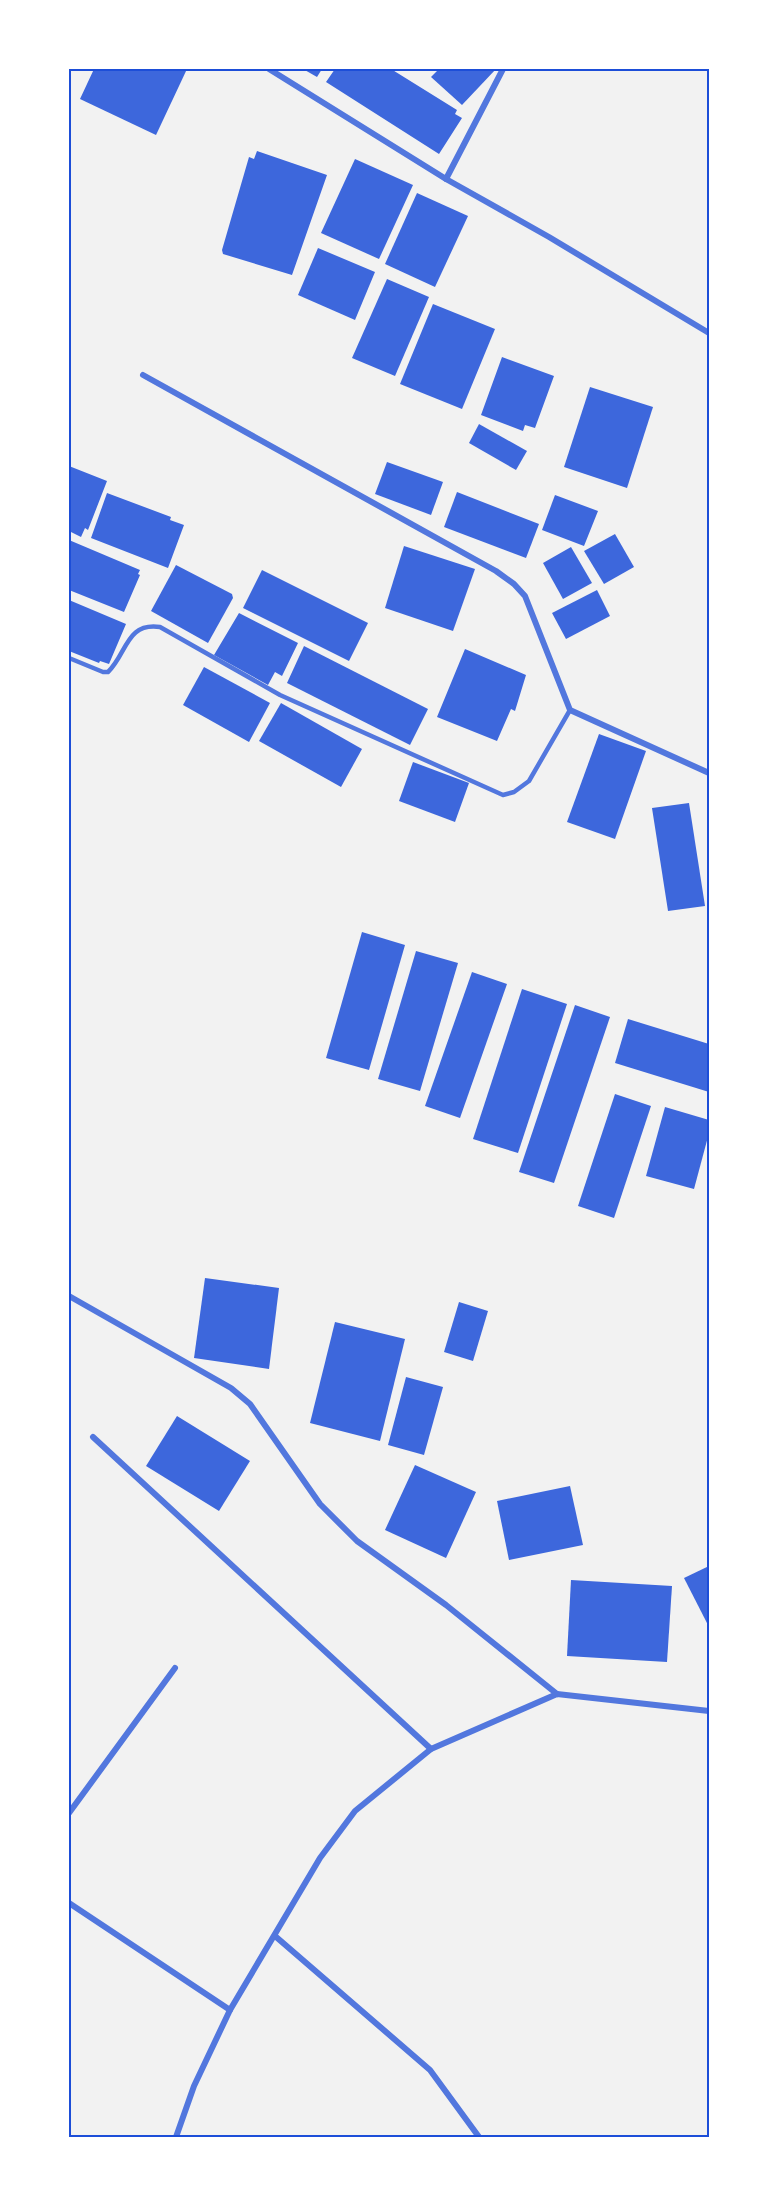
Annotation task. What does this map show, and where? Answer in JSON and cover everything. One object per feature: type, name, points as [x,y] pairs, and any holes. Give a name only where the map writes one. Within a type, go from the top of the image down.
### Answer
[{"type":"street","points":[[269,69],[446,179],[549,237],[709,333]]},
{"type":"street","points":[[446,179],[503,69]]},
{"type":"street","points":[[143,375],[486,565],[514,584],[525,596],[570,710],[709,772]]},
{"type":"street","points":[[69,1296],[231,1388],[250,1404],[320,1504],[357,1541],[446,1605],[556,1694]]},
{"type":"street","points":[[93,1437],[430,1749]]},
{"type":"street","points":[[69,1813],[175,1668]]},
{"type":"street","points":[[176,2137],[194,2086],[230,2010],[320,1858],[355,1811],[430,1749],[556,1694],[709,1711]]},
{"type":"street","points":[[69,1903],[230,2010]]},
{"type":"street","points":[[275,1936],[430,2070],[479,2137]]},
{"type":"lane","points":[[69,658],[108,672],[133,634],[142,627],[160,627],[280,695],[503,795],[514,792],[529,781],[570,710]]},
{"type":"building","points":[[94,69],[187,69],[156,135],[80,99]]},
{"type":"building","points":[[303,69],[322,69],[317,77]]},
{"type":"building","points":[[335,69],[391,69],[457,110],[455,114],[462,118],[439,154],[326,82]]},
{"type":"building","points":[[439,69],[496,69],[462,105],[431,77]]},
{"type":"building","points":[[257,151],[327,175],[292,275],[223,254],[222,250],[249,157],[254,159]]},
{"type":"building","points":[[355,159],[413,185],[379,259],[321,233]]},
{"type":"building","points":[[417,193],[468,216],[435,287],[385,264]]},
{"type":"building","points":[[318,248],[375,272],[355,320],[298,295]]},
{"type":"building","points":[[387,279],[429,297],[395,376],[352,358]]},
{"type":"building","points":[[433,304],[495,329],[462,409],[400,384]]},
{"type":"building","points":[[502,357],[554,376],[535,428],[525,425],[523,431],[481,415]]},
{"type":"building","points":[[590,387],[653,407],[627,488],[564,467]]},
{"type":"building","points":[[479,424],[527,451],[516,470],[469,443]]},
{"type":"building","points":[[387,462],[443,482],[431,515],[375,494]]},
{"type":"building","points":[[69,466],[107,481],[88,530],[85,528],[81,537],[69,531]]},
{"type":"building","points":[[457,492],[539,524],[526,558],[444,527]]},
{"type":"building","points":[[107,493],[171,517],[170,520],[184,525],[168,568],[91,538]]},
{"type":"building","points":[[555,495],[598,511],[584,546],[542,530]]},
{"type":"building","points":[[615,534],[634,567],[604,584],[584,551]]},
{"type":"building","points":[[69,540],[140,570],[124,612],[69,590]]},
{"type":"building","points":[[404,546],[475,569],[453,631],[385,608]]},
{"type":"building","points":[[571,547],[592,583],[563,599],[543,563]]},
{"type":"building","points":[[176,565],[232,594],[233,598],[208,643],[151,611]]},
{"type":"building","points":[[262,570],[368,623],[349,661],[243,608]]},
{"type":"building","points":[[597,590],[610,616],[566,639],[552,613]]},
{"type":"building","points":[[69,600],[126,624],[109,664],[100,661],[99,663],[69,651]]},
{"type":"building","points":[[239,613],[298,643],[282,676],[275,672],[268,685],[214,655]]},
{"type":"building","points":[[304,646],[428,709],[410,745],[287,683]]},
{"type":"building","points":[[465,649],[526,675],[515,711],[511,709],[497,741],[437,717]]},
{"type":"building","points":[[204,667],[270,703],[249,742],[183,705]]},
{"type":"building","points":[[281,703],[362,749],[341,787],[259,741]]},
{"type":"building","points":[[599,734],[646,751],[615,839],[567,822]]},
{"type":"building","points":[[413,762],[469,783],[455,822],[399,801]]},
{"type":"building","points":[[689,803],[705,906],[668,911],[652,808]]},
{"type":"building","points":[[362,932],[405,945],[369,1070],[326,1058]]},
{"type":"building","points":[[416,951],[458,963],[420,1091],[378,1079]]},
{"type":"building","points":[[472,972],[507,984],[460,1118],[425,1106]]},
{"type":"building","points":[[522,989],[567,1004],[518,1153],[473,1139]]},
{"type":"building","points":[[575,1005],[610,1017],[554,1183],[519,1172]]},
{"type":"building","points":[[628,1019],[709,1044],[709,1092],[615,1063]]},
{"type":"building","points":[[615,1094],[651,1106],[614,1218],[578,1206]]},
{"type":"building","points":[[665,1107],[709,1120],[709,1133],[694,1189],[646,1176]]},
{"type":"building","points":[[205,1278],[279,1288],[269,1369],[194,1358]]},
{"type":"building","points":[[459,1302],[488,1311],[473,1361],[444,1352]]},
{"type":"building","points":[[335,1322],[405,1339],[380,1441],[310,1423]]},
{"type":"building","points":[[406,1377],[443,1387],[424,1455],[388,1445]]},
{"type":"building","points":[[177,1416],[250,1461],[219,1511],[146,1466]]},
{"type":"building","points":[[415,1465],[476,1492],[446,1558],[385,1530]]},
{"type":"building","points":[[570,1486],[583,1545],[509,1560],[497,1501]]},
{"type":"building","points":[[709,1566],[709,1627],[684,1578]]},
{"type":"building","points":[[571,1580],[672,1586],[667,1662],[567,1656]]}]
